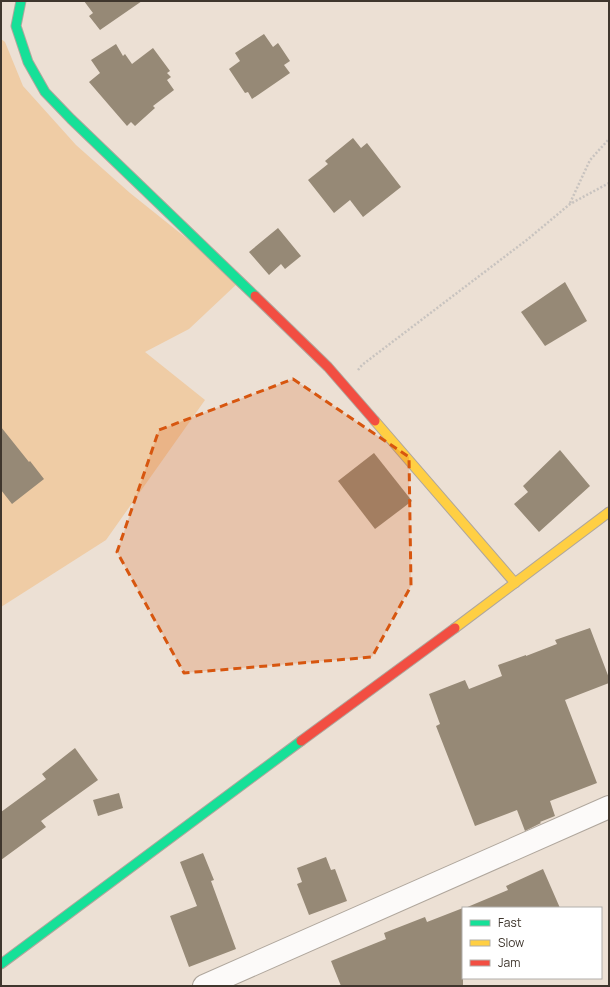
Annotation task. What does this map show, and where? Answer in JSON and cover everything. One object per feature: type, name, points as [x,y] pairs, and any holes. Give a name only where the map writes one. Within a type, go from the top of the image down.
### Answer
[{"type":"street","points":[[21,1],[16,26],[28,62],[45,92],[71,119],[328,366],[515,583]]},
{"type":"street","points":[[1,964],[609,512]]},
{"type":"street","points":[[204,986],[609,807]]},
{"type":"path","points":[[570,204],[590,160],[609,139]]},
{"type":"path","points":[[344,386],[362,365],[528,239],[570,204],[609,183]]},
{"type":"highlighted area","points":[[293,379],[409,457],[411,586],[372,657],[184,673],[117,552],[159,430]]},
{"type":"shaded area","points":[[1,39],[5,42],[23,86],[76,145],[130,193],[240,281],[189,329],[145,352],[205,400],[106,540],[1,607]]},
{"type":"building","points":[[84,1],[142,1],[100,30],[89,16],[93,13]]},
{"type":"building","points":[[264,34],[273,47],[278,43],[290,61],[284,65],[290,73],[252,99],[248,92],[245,93],[229,69],[240,61],[235,53]]},
{"type":"building","points":[[116,44],[123,56],[125,54],[132,64],[153,48],[170,71],[167,73],[171,77],[167,80],[174,90],[153,106],[155,108],[135,126],[131,122],[127,126],[89,82],[100,73],[91,60]]},
{"type":"building","points":[[353,138],[361,148],[367,143],[401,187],[363,217],[350,200],[334,213],[308,180],[328,164],[325,161]]},
{"type":"building","points":[[278,228],[301,256],[285,269],[281,264],[269,275],[249,252]]},
{"type":"building","points":[[565,282],[587,321],[545,346],[521,312]]},
{"type":"building","points":[[1,427],[44,479],[12,504],[1,490]]},
{"type":"building","points":[[560,450],[590,486],[539,532],[514,504],[528,492],[523,486]]},
{"type":"building","points":[[374,453],[412,501],[375,529],[338,481]]},
{"type":"building","points":[[590,628],[609,678],[609,683],[565,700],[597,783],[550,801],[555,816],[540,822],[541,823],[525,831],[517,810],[475,826],[436,726],[440,724],[429,694],[465,680],[469,689],[502,676],[498,665],[557,644],[555,640]]},
{"type":"building","points":[[75,748],[98,780],[41,821],[46,827],[1,860],[1,812],[46,779],[42,774]]},
{"type":"building","points":[[119,793],[123,808],[98,816],[93,800]]},
{"type":"building","points":[[203,853],[214,880],[211,881],[236,949],[189,967],[170,916],[197,906],[180,862]]},
{"type":"building","points":[[326,857],[331,870],[335,869],[347,901],[309,915],[297,884],[302,882],[297,868]]},
{"type":"building","points":[[543,869],[560,907],[467,907],[508,890],[506,886]]},
{"type":"building","points":[[462,908],[463,986],[341,986],[331,961],[386,939],[384,933],[425,917],[427,922]]},
{"type":"traffic: fast","points":[[21,1],[16,26],[28,62],[45,92],[71,119],[255,296]]},
{"type":"traffic: fast","points":[[1,964],[301,741]]},
{"type":"traffic: slow","points":[[375,421],[515,583]]},
{"type":"traffic: slow","points":[[455,628],[609,512]]},
{"type":"traffic: jam","points":[[255,296],[328,367],[375,421]]},
{"type":"traffic: jam","points":[[301,741],[455,628]]}]
